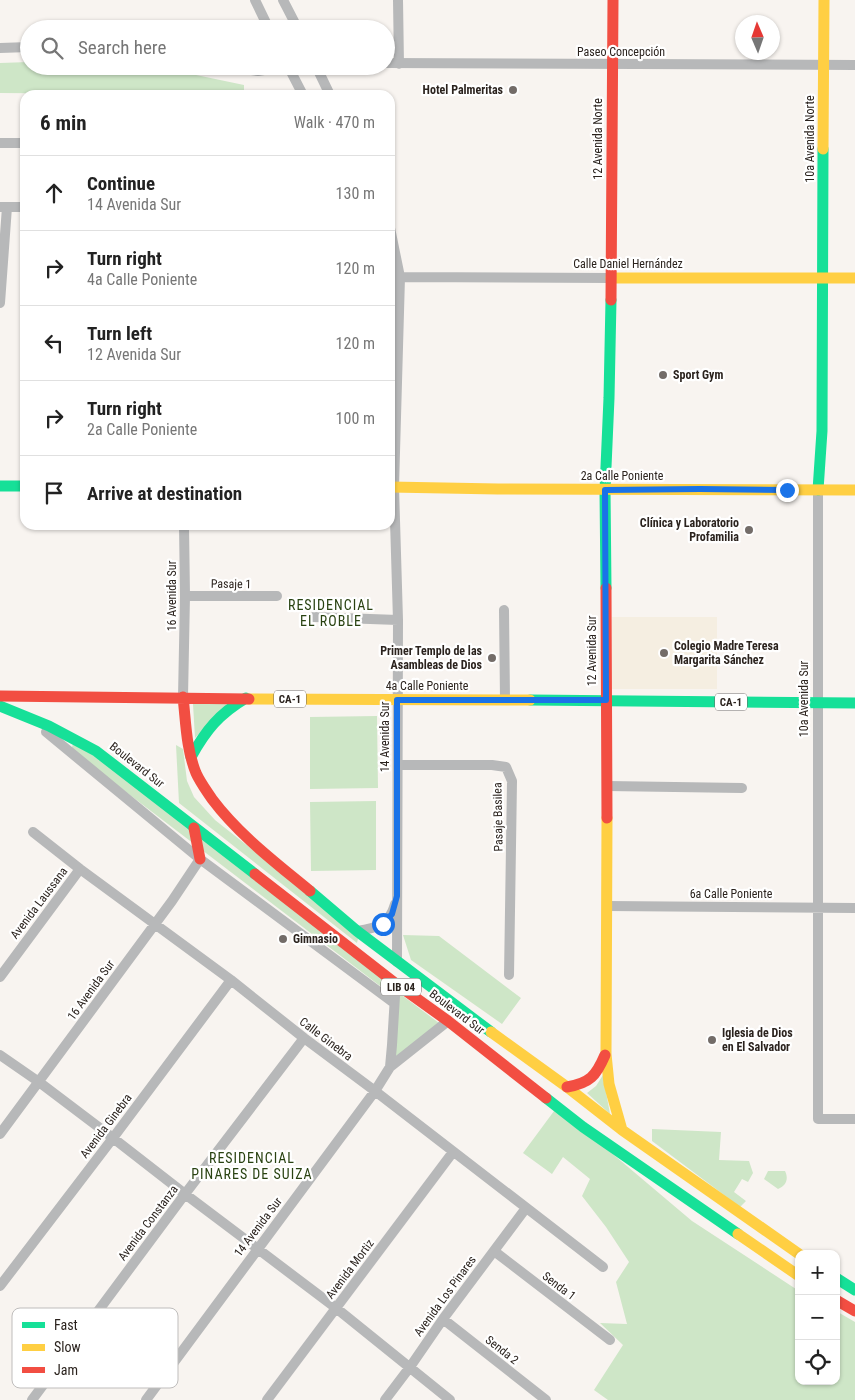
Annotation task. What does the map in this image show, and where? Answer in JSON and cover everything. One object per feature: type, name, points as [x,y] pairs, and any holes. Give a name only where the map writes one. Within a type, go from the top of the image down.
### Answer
[{"type":"main road","name":"12 Avenida Norte","points":[[611,278],[612,0]]},
{"type":"main road","name":"10a Avenida Norte","points":[[823,278],[824,0]]},
{"type":"main road","name":"Calle Daniel Hernández","points":[[611,278],[855,278]]},
{"type":"main road","name":"12 Avenida Sur","points":[[611,278],[605,490],[606,1054],[609,1084],[622,1130]]},
{"type":"main road","name":"10a Avenida Sur","points":[[818,490],[822,431],[823,278]]},
{"type":"main road","points":[[0,486],[20,486]]},
{"type":"main road","name":"2a Calle Poniente","points":[[395,486],[498,490],[855,490]]},
{"type":"main road","name":"4a Calle Poniente","points":[[0,696],[855,703]]},
{"type":"main road","name":"Boulevard Sur","points":[[183,697],[188,747],[196,773],[203,787],[225,817],[239,831],[357,931],[428,985],[567,1087],[622,1130],[795,1251]]},
{"type":"main road","points":[[191,757],[207,729],[232,706],[246,698]]},
{"type":"main road","name":"Boulevard Sur","points":[[0,706],[72,736],[96,751],[583,1127],[795,1273]]},
{"type":"main road","points":[[194,828],[200,859]]},
{"type":"main road","name":"12 Avenida Sur","points":[[567,1087],[578,1086],[590,1081],[598,1073],[606,1054]]},
{"type":"main road","points":[[840,1281],[855,1290]]},
{"type":"main road","points":[[840,1302],[855,1311]]},
{"type":"street","points":[[255,0],[265,20]]},
{"type":"street","points":[[284,0],[294,20]]},
{"type":"street","points":[[398,0],[399,64]]},
{"type":"street","points":[[0,48],[20,47]]},
{"type":"street","name":"Paseo Concepción","points":[[395,64],[855,65]]},
{"type":"street","points":[[293,75],[300,90]]},
{"type":"street","points":[[320,75],[328,90]]},
{"type":"street","points":[[0,144],[20,144]]},
{"type":"street","points":[[0,303],[3,207],[20,207]]},
{"type":"street","name":"14 Avenida Sur","points":[[395,252],[400,277],[395,419]]},
{"type":"street","name":"Calle Daniel Hernández","points":[[400,277],[611,278]]},
{"type":"street","points":[[395,369],[397,375]]},
{"type":"street","name":"10a Avenida Sur","points":[[818,490],[818,1119],[855,1119]]},
{"type":"street","name":"16 Avenida Sur","points":[[183,697],[186,596],[184,530]]},
{"type":"street","name":"14 Avenida Sur","points":[[394,530],[398,620],[398,962]]},
{"type":"street","name":"Pasaje 1","points":[[186,596],[277,596]]},
{"type":"street","points":[[504,610],[505,700]]},
{"type":"street","points":[[314,617],[398,620]]},
{"type":"street","points":[[42,722],[47,733],[64,745],[200,859],[394,1003]]},
{"type":"street","name":"Pasaje Basilea","points":[[398,765],[492,764],[506,767],[512,781],[509,975]]},
{"type":"street","points":[[607,786],[742,788]]},
{"type":"street","name":"Calle Ginebra","points":[[33,832],[231,980],[603,1267]]},
{"type":"street","name":"16 Avenida Sur","points":[[0,1134],[156,924],[200,859]]},
{"type":"street","name":"Avenida Laussana","points":[[0,977],[80,869]]},
{"type":"street","name":"14 Avenida Sur","points":[[357,931],[383,924],[392,914],[397,896]]},
{"type":"street","name":"6a Calle Poniente","points":[[607,906],[855,908]]},
{"type":"street","points":[[395,983],[400,975],[406,975],[420,984],[428,985]]},
{"type":"street","name":"Avenida Ginebra","points":[[0,1286],[231,980]]},
{"type":"street","name":"14 Avenida Sur","points":[[390,1068],[395,983]]},
{"type":"street","name":"14 Avenida Sur","points":[[178,1356],[375,1091],[390,1068],[448,1021]]},
{"type":"street","name":"Avenida Constanza","points":[[100,1308],[304,1038]]},
{"type":"street","points":[[0,1055],[39,1082],[336,1308],[450,1400]]},
{"type":"street","name":"Avenida Mortiz","points":[[267,1400],[453,1152]]},
{"type":"street","name":"Avenida Los Pinares","points":[[385,1400],[526,1208]]},
{"type":"street","name":"Senda 1","points":[[494,1251],[610,1340]]},
{"type":"street","name":"Senda 2","points":[[443,1319],[546,1400]]},
{"type":"street","name":"Avenida Constanza","points":[[32,1400],[41,1388]]},
{"type":"street","name":"14 Avenida Sur","points":[[146,1400],[155,1388]]},
{"type":"shaded area","name":"Colegio Madre Teresa Margarita Sánchez","points":[[612,617],[717,617],[717,689],[612,689]]},
{"type":"green space","points":[[20,62],[20,75],[196,75],[244,85],[244,90],[20,90],[20,93],[0,93],[0,63]]},
{"type":"green space","points":[[229,702],[195,738],[193,704]]},
{"type":"green space","points":[[377,716],[378,788],[310,789],[310,717]]},
{"type":"green space","points":[[75,738],[388,980],[388,992],[71,750]]},
{"type":"green space","points":[[176,745],[183,749],[187,781],[194,797],[215,820],[359,934],[357,943],[179,803]]},
{"type":"green space","points":[[376,801],[376,870],[311,871],[310,802]]},
{"type":"green space","points":[[403,935],[439,936],[521,998],[502,1024],[411,960]]},
{"type":"green space","points":[[399,993],[439,1023],[393,1060]]},
{"type":"green space","points":[[603,1075],[610,1114],[587,1093],[596,1086]]},
{"type":"green space","points":[[557,1107],[692,1221],[795,1288],[795,1385],[840,1385],[840,1313],[855,1322],[855,1400],[608,1400],[594,1390],[623,1345],[600,1323],[627,1324],[616,1282],[629,1262],[606,1227],[582,1196],[590,1179],[563,1157],[552,1174],[523,1153]]},
{"type":"green space","points":[[652,1129],[721,1132],[719,1160],[749,1161],[753,1173],[748,1182],[742,1179],[734,1192],[746,1201],[740,1207],[652,1141]]},
{"type":"green space","points":[[768,1171],[785,1171],[787,1179],[781,1188],[778,1189],[764,1179]]},
{"type":"traffic: fast","points":[[818,490],[822,431],[823,149]]},
{"type":"traffic: fast","points":[[606,588],[605,490],[611,300]]},
{"type":"traffic: fast","points":[[0,486],[20,486]]},
{"type":"traffic: fast","points":[[191,757],[214,723],[228,710],[246,698]]},
{"type":"traffic: fast","points":[[530,700],[855,703]]},
{"type":"traffic: fast","points":[[0,706],[49,726],[96,751],[255,874]]},
{"type":"traffic: fast","points":[[310,891],[357,931],[491,1032]]},
{"type":"traffic: fast","points":[[546,1098],[583,1127],[738,1234]]},
{"type":"traffic: fast","points":[[840,1281],[855,1290]]},
{"type":"traffic: slow","points":[[823,149],[824,0]]},
{"type":"traffic: slow","points":[[611,278],[855,278]]},
{"type":"traffic: slow","points":[[395,487],[855,490]]},
{"type":"traffic: slow","points":[[249,699],[530,700]]},
{"type":"traffic: slow","points":[[607,818],[606,1054],[609,1084],[622,1130]]},
{"type":"traffic: slow","points":[[491,1032],[622,1130],[795,1251]]},
{"type":"traffic: slow","points":[[738,1234],[795,1273]]},
{"type":"traffic: jam","points":[[611,300],[613,0]]},
{"type":"traffic: jam","points":[[606,588],[607,818]]},
{"type":"traffic: jam","points":[[0,696],[249,699]]},
{"type":"traffic: jam","points":[[183,697],[190,754],[196,773],[203,786],[223,812],[246,836],[310,891]]},
{"type":"traffic: jam","points":[[194,828],[200,859]]},
{"type":"traffic: jam","points":[[255,874],[546,1098]]},
{"type":"traffic: jam","points":[[567,1087],[587,1081],[595,1073],[605,1055]]},
{"type":"traffic: jam","points":[[840,1302],[855,1311]]},
{"type":"place","name":"Hotel Palmeritas","points":[[513,90]]},
{"type":"place","name":"Sport Gym","points":[[663,375]]},
{"type":"place","name":"Clínica y Laboratorio Profamilia","points":[[749,530]]},
{"type":"place","name":"Colegio Madre Teresa Margarita Sánchez","points":[[664,653]]},
{"type":"place","name":"Primer Templo de las Asambleas de Dios","points":[[492,658]]},
{"type":"place","name":"Gimnasio","points":[[283,939]]},
{"type":"place","name":"Iglesia de Dios en El Salvador","points":[[712,1040]]},
{"type":"district","name":"RESIDENCIAL EL ROBLE","points":[[331,614]]},
{"type":"district","name":"RESIDENCIAL PINARES DE SUIZA","points":[[252,1166]]},
{"type":"route","points":[[383,924],[392,914],[397,896],[397,700],[606,700],[605,490],[787,490]]}]
